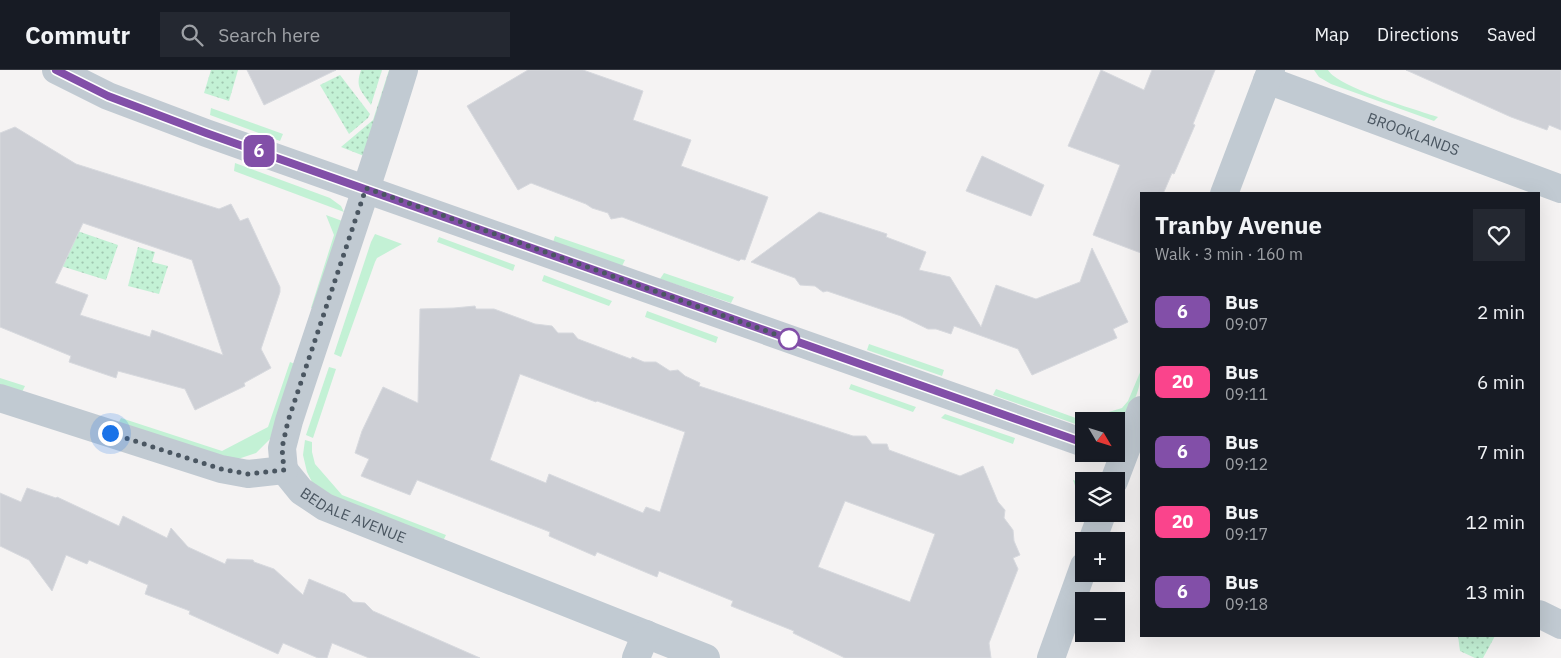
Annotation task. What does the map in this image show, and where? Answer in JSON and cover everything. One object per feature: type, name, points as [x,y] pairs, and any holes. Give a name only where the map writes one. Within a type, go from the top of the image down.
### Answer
[{"type":"street","points":[[56,70],[108,96],[206,133],[1075,440]]},
{"type":"street","points":[[0,398],[221,469],[248,474],[284,470],[282,448],[288,421],[404,70]]},
{"type":"street","points":[[1225,192],[1269,75]]},
{"type":"street","name":"BROOKLANDS","points":[[1269,75],[1561,188]]},
{"type":"street","points":[[1123,464],[1140,413]]},
{"type":"street","name":"BEDALE AVENUE","points":[[284,470],[301,491],[324,507],[641,646],[706,658]]},
{"type":"street","points":[[1051,658],[1078,582]]},
{"type":"street","points":[[1540,614],[1561,625]]},
{"type":"green space","points":[[211,70],[238,70],[229,101],[204,93]]},
{"type":"green space","points":[[361,70],[382,70],[371,105],[359,85]]},
{"type":"green space","points":[[389,70],[396,70],[364,156],[341,147],[373,120]]},
{"type":"green space","points":[[1314,70],[1328,70],[1334,77],[1346,84],[1396,104],[1438,117],[1434,121],[1331,84],[1319,77]]},
{"type":"green space","points":[[340,75],[370,114],[368,118],[349,134],[320,85]]},
{"type":"green space","points":[[211,108],[283,134],[280,141],[210,115]]},
{"type":"green space","points":[[235,163],[330,198],[341,206],[344,212],[234,171]]},
{"type":"green space","points":[[0,198],[57,224],[118,245],[106,280],[45,261]]},
{"type":"green space","points":[[326,215],[345,222],[316,309],[311,308],[334,235]]},
{"type":"green space","points":[[375,234],[402,244],[377,258],[341,357],[334,354]]},
{"type":"green space","points":[[555,236],[625,260],[622,266],[553,242]]},
{"type":"green space","points":[[439,237],[515,265],[513,271],[437,242]]},
{"type":"green space","points":[[138,247],[155,252],[152,262],[168,266],[159,294],[128,286]]},
{"type":"green space","points":[[664,273],[734,297],[731,303],[660,279]]},
{"type":"green space","points":[[544,275],[612,301],[609,306],[542,281]]},
{"type":"green space","points":[[647,311],[718,337],[716,343],[645,317]]},
{"type":"green space","points":[[869,344],[944,370],[942,376],[867,350]]},
{"type":"green space","points":[[290,362],[297,365],[271,438],[256,453],[231,461],[118,424],[121,418],[222,451],[268,427]]},
{"type":"green space","points":[[329,367],[336,369],[313,438],[306,435]]},
{"type":"green space","points":[[1140,372],[1138,392],[1127,412],[1125,414],[1125,412],[1109,412],[1122,408],[1128,401]]},
{"type":"green space","points":[[0,378],[25,386],[22,392],[0,384]]},
{"type":"green space","points":[[851,384],[916,407],[913,412],[849,389]]},
{"type":"green space","points":[[996,389],[1075,418],[1075,424],[993,395]]},
{"type":"green space","points":[[945,414],[1015,438],[1013,444],[941,418]]},
{"type":"green space","points":[[305,440],[312,442],[315,464],[342,495],[446,535],[443,541],[343,502],[313,484],[307,472],[303,455]]},
{"type":"green space","points":[[1458,637],[1494,637],[1483,658],[1475,658],[1460,651]]},
{"type":"building","points":[[247,70],[336,70],[264,105]]},
{"type":"building","points":[[528,70],[583,70],[643,91],[633,120],[691,140],[681,166],[768,197],[745,260],[741,259],[739,261],[622,217],[611,219],[608,213],[531,183],[518,190],[467,106]]},
{"type":"building","points":[[1101,70],[1144,90],[1152,70],[1215,70],[1193,124],[1195,125],[1174,174],[1172,173],[1164,192],[1140,192],[1140,253],[1093,235],[1120,165],[1068,146]]},
{"type":"building","points":[[1406,70],[1561,70],[1561,130],[1549,125],[1547,130],[1511,117]]},
{"type":"building","points":[[15,127],[76,164],[219,209],[231,204],[240,221],[248,218],[280,287],[261,349],[271,368],[244,383],[245,386],[195,410],[185,389],[118,371],[116,378],[69,362],[71,356],[0,327],[0,133]],"holes":[[[83,223],[192,260],[223,355],[152,330],[150,337],[80,315],[88,295],[55,283]]]},
{"type":"building","points":[[982,156],[1044,185],[1031,216],[966,191]]},
{"type":"building","points":[[819,212],[887,234],[886,237],[926,252],[919,270],[950,277],[981,327],[996,285],[1036,299],[1080,282],[1092,248],[1128,322],[1113,329],[1117,338],[1032,375],[1018,349],[954,326],[951,334],[936,329],[928,329],[901,316],[827,291],[823,292],[815,286],[800,285],[795,278],[751,262]]},
{"type":"building","points":[[475,306],[476,309],[494,309],[535,324],[552,326],[558,333],[573,333],[578,339],[631,359],[632,357],[644,362],[656,362],[670,371],[678,370],[685,376],[700,383],[699,386],[853,436],[866,436],[872,444],[887,444],[889,450],[960,476],[983,466],[998,502],[1005,510],[1004,518],[1013,530],[1014,541],[1020,555],[1013,558],[1018,569],[989,643],[991,658],[845,658],[793,633],[794,631],[731,606],[733,601],[659,571],[657,577],[597,552],[595,556],[549,536],[550,532],[417,480],[410,495],[361,476],[369,459],[355,453],[362,431],[383,387],[418,403],[420,309]],"holes":[[[520,374],[685,432],[660,512],[646,507],[643,513],[549,474],[546,483],[490,460]],[[845,501],[935,534],[910,602],[818,567]]]},
{"type":"building","points":[[27,488],[57,497],[119,526],[123,516],[167,538],[171,528],[188,547],[225,564],[227,559],[253,560],[274,569],[303,595],[309,579],[345,594],[353,602],[365,603],[373,611],[480,658],[369,658],[332,643],[327,658],[318,658],[283,643],[278,654],[189,614],[190,611],[145,594],[148,585],[89,560],[87,564],[66,555],[52,591],[29,560],[0,546],[0,493],[21,502]]},
{"type":"bus line","name":"6","points":[[56,70],[108,96],[206,133],[1075,440]]},
{"type":"route","points":[[110,433],[221,469],[248,474],[284,470],[282,448],[288,421],[366,188],[789,339]]}]
